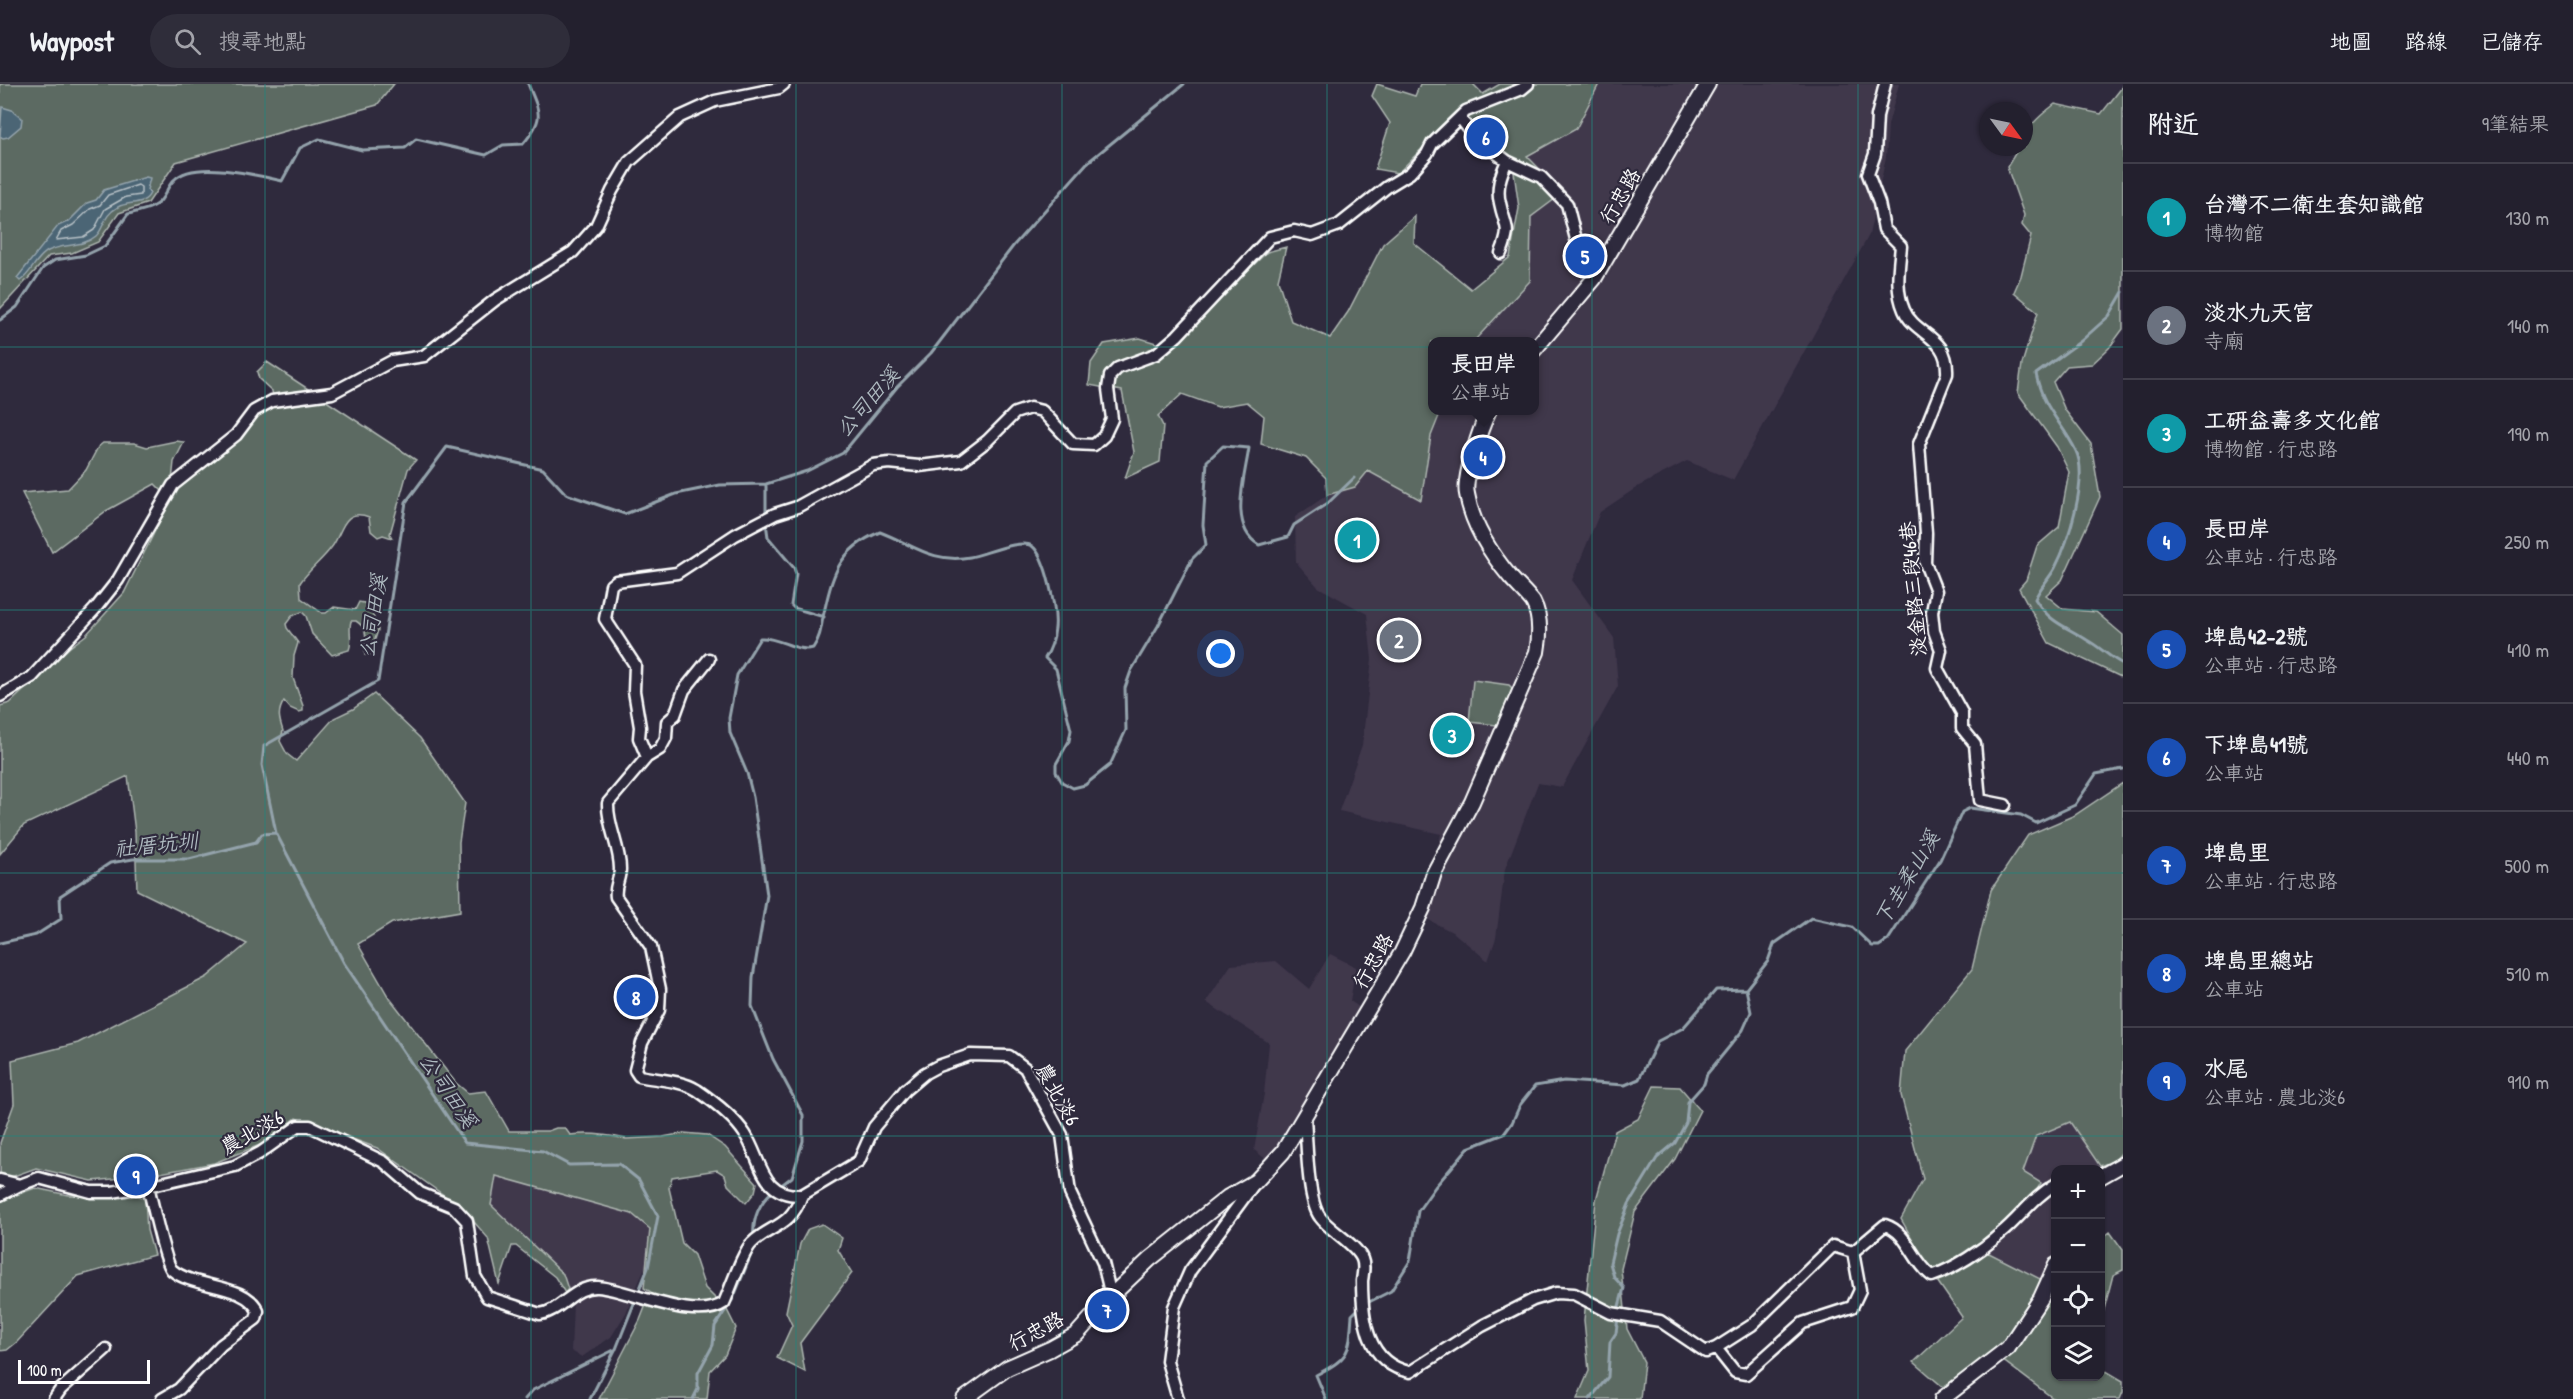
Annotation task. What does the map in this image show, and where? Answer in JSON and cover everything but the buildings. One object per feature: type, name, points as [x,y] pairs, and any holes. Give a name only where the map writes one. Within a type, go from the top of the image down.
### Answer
[{"type":"street","points":[[0,696],[32,677],[95,609],[118,580],[173,485],[236,435],[254,411],[272,402],[332,393],[392,361],[424,356],[495,300],[573,252],[596,226],[612,191],[629,162],[680,117],[715,101],[779,88],[784,84]]},
{"type":"street","points":[[647,758],[639,738],[640,727],[634,691],[635,665],[605,619],[611,585],[616,581],[677,573],[735,535],[775,514],[797,507],[873,465],[889,463],[919,466],[961,460],[987,441],[1001,424],[1015,413],[1030,408],[1042,411],[1073,444],[1094,445],[1104,436],[1112,419],[1108,389],[1110,376],[1118,368],[1156,354],[1177,336],[1270,237],[1294,231],[1312,235],[1339,225],[1387,187],[1410,173],[1427,154],[1432,144],[1473,107],[1487,104],[1522,89],[1528,84]]},
{"type":"street","name":"行忠路","points":[[1539,344],[1594,279],[1708,84]]},
{"type":"street","name":"淡金路三段46巷","points":[[1885,84],[1876,116],[1875,154],[1868,174],[1879,203],[1884,229],[1900,246],[1897,285],[1905,313],[1944,351],[1947,363],[1947,374],[1919,444],[1926,532],[1925,563],[1936,591],[1933,621],[1941,650],[1937,668],[1962,713],[1962,728],[1975,744],[1980,801],[2005,805]]},
{"type":"street","points":[[1460,118],[1474,136],[1507,161],[1541,177],[1567,204],[1579,251],[1602,265]]},
{"type":"street","points":[[1501,253],[1507,238],[1507,220],[1499,202],[1500,177],[1507,161]]},
{"type":"street","name":"行忠路","points":[[964,1399],[1007,1368],[1077,1334],[1111,1296],[1150,1259],[1202,1216],[1228,1197],[1256,1181],[1284,1152],[1331,1068],[1402,952],[1423,908],[1434,873],[1450,839],[1472,802],[1537,652],[1539,630],[1532,602],[1503,568],[1481,537],[1466,492],[1478,434],[1487,415]]},
{"type":"street","points":[[710,660],[684,690],[675,714],[667,722],[666,738],[660,749],[647,758],[608,803],[610,827],[621,871],[615,890],[616,897],[651,947],[660,989],[659,1010],[642,1043],[635,1070],[639,1076],[686,1085],[715,1104],[744,1132],[770,1186],[789,1196],[802,1195]]},
{"type":"street","name":"農北淡6","points":[[20,1185],[39,1178],[91,1192],[112,1192],[148,1186],[235,1166],[260,1153],[298,1126],[310,1126],[384,1162],[420,1193],[454,1207],[467,1221],[475,1276],[487,1297],[540,1314],[549,1313],[578,1291],[596,1286],[679,1307],[717,1308],[724,1303],[754,1241],[782,1224],[798,1204],[802,1195],[859,1161],[874,1127],[905,1090],[925,1073],[970,1055],[1009,1056],[1025,1068],[1062,1135],[1070,1193],[1103,1263],[1111,1296]]},
{"type":"street","points":[[1305,1118],[1312,1197],[1319,1216],[1362,1256],[1365,1327],[1372,1344],[1382,1358],[1396,1370],[1410,1372],[1482,1326],[1533,1300],[1556,1293],[1574,1294],[1611,1313],[1660,1321],[1706,1352],[1752,1325],[1833,1246],[1853,1252]]},
{"type":"street","points":[[2105,1174],[2123,1164]]},
{"type":"street","points":[[0,1180],[20,1185]]},
{"type":"street","points":[[1178,1399],[1167,1361],[1174,1307],[1190,1271],[1256,1181]]},
{"type":"street","points":[[0,1195],[20,1185]]},
{"type":"street","points":[[148,1186],[166,1261],[172,1270],[207,1286],[244,1296],[258,1311],[256,1319],[221,1345],[179,1389],[162,1399]]},
{"type":"street","points":[[1853,1252],[1885,1225],[1899,1232],[1920,1268],[1932,1276],[1947,1271],[2000,1235],[2041,1192],[2051,1186]]},
{"type":"street","points":[[1716,1348],[1735,1372],[1746,1374],[1803,1323],[1852,1307],[1860,1290],[1853,1252]]},
{"type":"street","points":[[1942,1399],[2008,1348],[2041,1298],[2052,1273]]},
{"type":"street","points":[[54,1399],[61,1389],[106,1349]]},
{"type":"shaded area","points":[[1599,84],[1899,84],[1888,125],[1886,157],[1869,235],[1733,480],[1687,461],[1639,486],[1600,512],[1572,580],[1614,638],[1618,686],[1562,787],[1538,783],[1505,869],[1496,938],[1488,961],[1454,933],[1421,916],[1441,834],[1339,811],[1362,745],[1372,659],[1367,614],[1318,587],[1296,562],[1295,517],[1327,495],[1355,487],[1368,471],[1421,500],[1431,436],[1439,415],[1539,415],[1539,337],[1478,337],[1530,281],[1531,217],[1563,193],[1527,156],[1576,129]]},
{"type":"shaded area","points":[[1330,954],[1356,967],[1350,1001],[1368,1013],[1271,1163],[1254,1150],[1264,1094],[1269,1043],[1206,1002],[1231,965],[1276,961],[1309,989]]},
{"type":"shaded area","points":[[2070,1122],[2099,1165],[2051,1165],[2051,1265],[2048,1274],[2040,1279],[1985,1251],[2041,1183],[2023,1172],[2036,1136]]},
{"type":"shaded area","points":[[496,1176],[632,1214],[650,1229],[646,1265],[626,1313],[611,1337],[582,1357],[571,1351],[573,1303],[563,1274],[491,1205]]},
{"type":"green space","points":[[0,84],[394,84],[377,105],[176,162],[148,203],[119,213],[98,242],[72,253],[49,256],[0,309]]},
{"type":"green space","points":[[1377,84],[1415,96],[1420,84],[1473,84],[1483,94],[1500,84],[1599,84],[1576,129],[1527,156],[1563,193],[1531,217],[1530,281],[1478,337],[1428,337],[1428,415],[1439,415],[1431,436],[1421,500],[1368,471],[1355,487],[1327,495],[1326,478],[1306,458],[1261,444],[1264,416],[1247,402],[1218,407],[1182,394],[1158,416],[1163,426],[1160,462],[1125,478],[1134,452],[1122,391],[1089,385],[1091,363],[1104,344],[1140,338],[1172,348],[1211,306],[1267,252],[1286,247],[1278,280],[1291,321],[1330,338],[1348,312],[1383,244],[1415,216],[1414,243],[1471,289],[1510,257],[1519,208],[1512,158],[1490,134],[1454,116],[1398,173],[1375,169],[1390,123],[1372,96]]},
{"type":"green space","points":[[2123,86],[2123,329],[2109,348],[2092,364],[2067,366],[2053,382],[2065,410],[2091,444],[2100,497],[2062,580],[2046,595],[2063,609],[2096,612],[2123,635],[2123,678],[2049,643],[2019,588],[2026,580],[2037,546],[2059,527],[2069,472],[2057,447],[2018,393],[2022,364],[2038,312],[2014,292],[2021,276],[2031,236],[2022,225],[2024,215],[2007,167],[2014,156],[2033,156],[2033,124],[2055,104],[2101,114]]},
{"type":"green space","points":[[267,362],[416,460],[408,469],[390,534],[392,538],[383,535],[378,537],[371,531],[369,517],[353,516],[344,524],[335,543],[324,557],[300,583],[301,598],[322,613],[334,607],[355,610],[359,602],[369,604],[378,630],[370,655],[365,655],[365,632],[356,621],[351,621],[349,650],[332,655],[312,634],[306,616],[302,612],[292,616],[286,624],[298,643],[294,656],[293,678],[303,706],[303,711],[299,712],[290,708],[284,701],[280,709],[283,731],[280,741],[287,754],[296,761],[334,718],[353,709],[374,694],[420,738],[465,803],[459,842],[460,911],[392,923],[358,944],[388,996],[456,1083],[468,1093],[486,1091],[509,1131],[548,1131],[565,1128],[570,1135],[599,1134],[626,1139],[663,1137],[684,1133],[707,1135],[725,1147],[757,1183],[755,1192],[746,1203],[728,1185],[725,1175],[717,1170],[672,1177],[669,1188],[682,1243],[694,1255],[705,1288],[727,1310],[736,1328],[725,1355],[710,1371],[707,1399],[599,1399],[640,1320],[651,1292],[644,1288],[650,1229],[632,1214],[496,1176],[491,1205],[563,1274],[568,1289],[565,1293],[555,1277],[516,1246],[512,1246],[499,1284],[488,1238],[462,1208],[377,1148],[296,1118],[265,1143],[214,1163],[144,1176],[92,1181],[36,1168],[0,1181],[0,1143],[14,1104],[12,1060],[78,1043],[207,977],[247,944],[137,890],[135,832],[128,776],[24,825],[0,854],[0,706],[10,703],[86,635],[124,593],[163,515],[169,498],[155,484],[106,511],[52,552],[22,493],[68,489],[86,470],[98,447],[103,443],[134,443],[147,447],[176,441],[184,442],[174,462],[172,481],[261,413],[273,397],[272,391],[259,379],[257,372]]},
{"type":"green space","points":[[1473,680],[1509,685],[1513,689],[1497,725],[1469,722]]},
{"type":"green space","points":[[2123,783],[2123,1151],[2115,1160],[2099,1165],[2070,1122],[2036,1136],[2023,1172],[2041,1183],[2030,1202],[1985,1251],[2040,1279],[2051,1272],[2051,1381],[2105,1381],[2105,1370],[2123,1381],[2123,1392],[2120,1399],[2054,1399],[1994,1354],[1943,1387],[1914,1362],[1962,1317],[1931,1272],[1901,1219],[1923,1179],[1901,1095],[1905,1051],[1972,969],[1991,890],[2028,835],[2075,815]]},
{"type":"green space","points":[[1654,1086],[1680,1087],[1700,1110],[1675,1159],[1635,1212],[1621,1269],[1627,1329],[1644,1362],[1640,1399],[1577,1399],[1589,1371],[1584,1320],[1596,1200],[1615,1131],[1638,1119]]},
{"type":"green space","points":[[35,1188],[68,1195],[137,1195],[145,1198],[147,1230],[154,1255],[78,1276],[17,1342],[7,1350],[0,1351],[0,1201]]},
{"type":"green space","points":[[822,1224],[842,1238],[838,1250],[852,1273],[800,1343],[805,1372],[777,1358],[792,1325],[786,1312],[800,1244],[808,1229]]},
{"type":"green space","points":[[2110,1232],[2123,1250],[2123,1270],[2113,1275],[2105,1306],[2105,1273],[2105,1236]]},
{"type":"water","points":[[2,107],[12,110],[22,118],[21,126],[8,137],[3,138],[0,136]]},
{"type":"water","points":[[146,177],[150,178],[148,197],[141,202],[118,207],[109,214],[101,229],[91,240],[48,251],[24,278],[20,281],[17,278],[58,226],[69,221],[87,203],[96,200],[104,190]]},
{"type":"waterway","points":[[0,320],[17,307],[43,268],[55,260],[86,255],[105,246],[128,214],[154,206],[163,198],[172,182],[183,174],[195,170],[226,170],[282,181],[300,148],[319,139],[362,150],[405,148],[416,139],[486,155],[503,145],[523,144],[535,128],[538,115],[528,84]]},
{"type":"waterway","name":"公司田溪","points":[[525,1399],[533,1390],[616,1349],[648,1268],[658,1216],[639,1180],[619,1164],[569,1165],[543,1151],[465,1143],[344,963],[276,833],[262,765],[264,746],[378,681],[406,502],[447,447],[543,469],[566,494],[625,514],[676,494],[720,485],[766,484],[807,471],[843,453],[897,387],[931,353],[1014,245],[1087,163],[1184,84]]},
{"type":"waterway","name":"下圭柔山溪","points":[[2123,292],[2109,316],[2081,341],[2036,374],[2043,397],[2076,451],[2080,477],[2075,510],[2066,543],[2055,568],[2035,599],[2052,619],[2123,664]]},
{"type":"waterway","points":[[779,1187],[792,1177],[803,1141],[803,1115],[773,1059],[752,1006],[753,977],[767,895],[753,797],[747,773],[730,733],[729,718],[737,675],[760,638],[773,639],[800,648],[813,648],[819,637],[830,589],[839,565],[855,547],[880,532],[923,552],[945,558],[970,557],[1019,544],[1032,546],[1046,572],[1054,609],[1054,636],[1045,658],[1056,669],[1071,730],[1069,741],[1056,764],[1056,772],[1062,782],[1073,788],[1085,785],[1110,765],[1126,730],[1125,688],[1131,671],[1158,626],[1192,559],[1206,545],[1203,525],[1207,461],[1223,446],[1249,448],[1242,487],[1241,514],[1250,537],[1259,545],[1288,537],[1294,525],[1328,503],[1354,478]]},
{"type":"waterway","points":[[766,484],[766,517]]},
{"type":"waterway","points":[[766,523],[768,537],[794,568],[796,574],[791,605],[824,617]]},
{"type":"waterway","name":"下圭柔山溪","points":[[1365,1304],[1391,1291],[1410,1261],[1418,1211],[1435,1187],[1468,1148],[1504,1134],[1520,1105],[1535,1086],[1564,1081],[1625,1085],[1639,1079],[1658,1041],[1683,1028],[1716,990],[1746,989],[1768,961],[1774,944],[1811,918],[1852,927],[1872,946],[1879,946],[1888,940],[1940,860],[1962,812],[1970,808],[2021,815],[2036,823],[2075,805],[2096,774],[2123,769]]},
{"type":"waterway","name":"社厝坑圳","points":[[0,943],[36,935],[61,919],[60,896],[110,863],[133,859],[189,859],[256,842],[262,834],[276,833]]},
{"type":"waterway","points":[[1618,1310],[1624,1288],[1614,1277],[1610,1263],[1617,1234],[1629,1204],[1657,1158],[1675,1143],[1686,1123],[1688,1102],[1704,1084],[1707,1074],[1743,1030],[1751,1012],[1746,989]]},
{"type":"waterway","points":[[754,1238],[754,1225],[758,1212],[764,1200],[773,1191]]},
{"type":"waterway","points":[[693,1399],[698,1389],[698,1373],[713,1345],[715,1326],[733,1299],[753,1250]]},
{"type":"waterway","name":"下圭柔山溪","points":[[1326,1399],[1316,1375],[1336,1363],[1346,1352],[1349,1346],[1352,1315],[1360,1307]]},
{"type":"waterway","points":[[1590,1399],[1608,1377],[1610,1342],[1616,1333],[1618,1317]]},
{"type":"waterway","points":[[590,1399],[615,1350]]},
{"type":"place","name":"下埤島41號","points":[[1486,137]]},
{"type":"place","name":"埤島42-2號","points":[[1585,256]]},
{"type":"place","name":"長田岸","points":[[1483,457]]},
{"type":"place","name":"台灣不二衛生套知識館","points":[[1357,540]]},
{"type":"place","name":"淡水九天宮","points":[[1399,640]]},
{"type":"place","name":"工研益壽多文化館","points":[[1452,735]]},
{"type":"place","name":"埤島里總站","points":[[636,997]]},
{"type":"place","name":"水尾","points":[[136,1176]]},
{"type":"place","name":"埤島里","points":[[1107,1310]]}]
